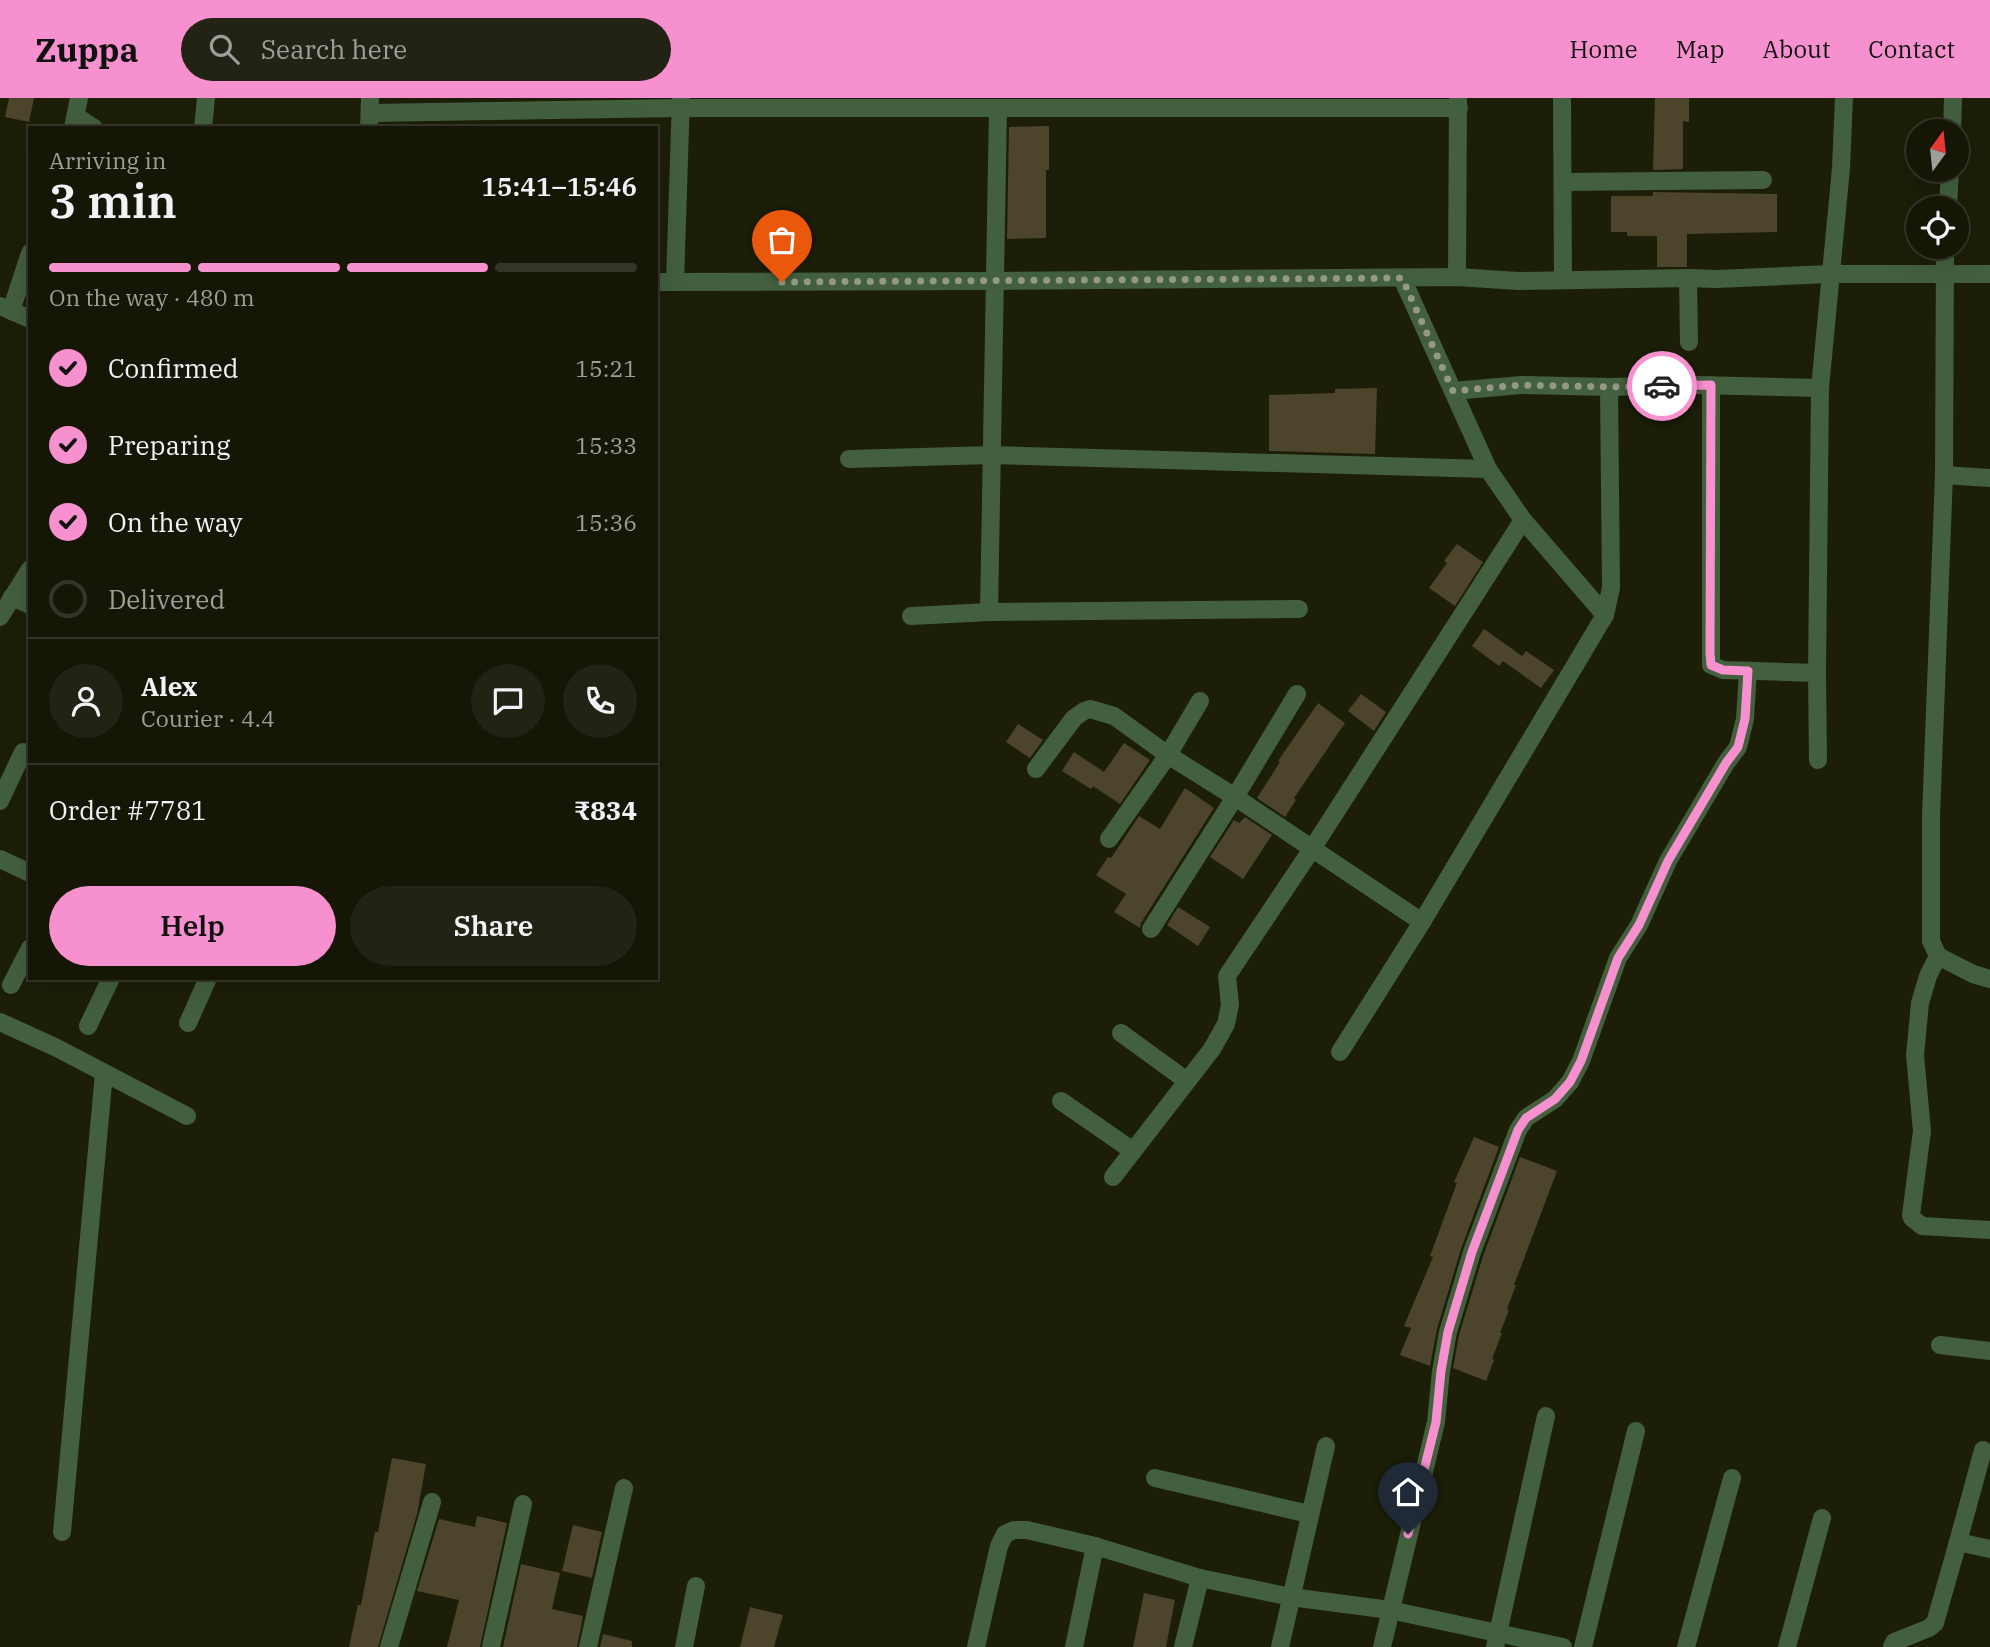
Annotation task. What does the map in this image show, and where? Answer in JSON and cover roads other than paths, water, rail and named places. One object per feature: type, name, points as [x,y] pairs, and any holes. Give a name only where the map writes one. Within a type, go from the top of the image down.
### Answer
[{"type":"street","points":[[203,126],[206,98]]},
{"type":"street","points":[[1562,98],[1563,280]]},
{"type":"street","points":[[1818,760],[1821,388],[1841,167],[1844,98]]},
{"type":"street","points":[[1952,119],[1953,98]]},
{"type":"street","points":[[370,113],[545,104],[830,103],[998,108],[1037,102],[1459,103],[1457,277]]},
{"type":"street","points":[[675,282],[681,103]]},
{"type":"street","points":[[989,612],[998,108]]},
{"type":"street","points":[[76,114],[91,126]]},
{"type":"street","points":[[1563,182],[1763,180]]},
{"type":"street","points":[[28,258],[6,308],[28,318]]},
{"type":"street","points":[[1945,259],[1944,475],[1931,816],[1931,940],[1938,956],[1973,974],[1990,979]]},
{"type":"street","points":[[658,282],[1457,277],[1518,281],[1716,279],[1830,274],[1990,274]]},
{"type":"street","points":[[1402,278],[1488,468],[1523,520],[1605,615]]},
{"type":"street","points":[[1688,278],[1689,342]]},
{"type":"street","points":[[1453,391],[1521,385],[1821,388]]},
{"type":"street","points":[[1711,385],[1711,665],[1723,670],[1817,673]]},
{"type":"street","points":[[1340,1052],[1422,922],[1605,615],[1611,588],[1609,387]]},
{"type":"street","points":[[849,458],[992,456],[1488,468]]},
{"type":"street","points":[[1944,475],[1990,478]]},
{"type":"street","points":[[1113,1177],[1212,1049],[1226,1024],[1230,1005],[1227,976],[1312,849],[1523,520]]},
{"type":"street","points":[[0,617],[28,572]]},
{"type":"street","points":[[12,597],[28,604]]},
{"type":"street","points":[[911,616],[989,612],[1298,609]]},
{"type":"street","points":[[1382,1647],[1436,1422],[1448,1332],[1472,1252],[1508,1154],[1526,1118],[1555,1099],[1570,1082],[1581,1061],[1618,958],[1639,925],[1675,849],[1738,747],[1745,719],[1748,671]]},
{"type":"street","points":[[1151,929],[1297,694]]},
{"type":"street","points":[[1109,839],[1168,755],[1200,701]]},
{"type":"street","points":[[1036,769],[1074,718],[1090,709],[1114,716],[1168,755],[1422,922]]},
{"type":"street","points":[[0,801],[23,752]]},
{"type":"street","points":[[0,859],[28,872]]},
{"type":"street","points":[[11,985],[28,952]]},
{"type":"street","points":[[1938,956],[1928,976],[1920,1003],[1915,1055],[1922,1131],[1911,1215],[1922,1226],[1990,1230]]},
{"type":"street","points":[[88,1026],[110,980]]},
{"type":"street","points":[[188,1023],[207,980]]},
{"type":"street","points":[[0,1022],[187,1116]]},
{"type":"street","points":[[1121,1033],[1187,1082]]},
{"type":"street","points":[[62,1532],[104,1073]]},
{"type":"street","points":[[1061,1101],[1133,1152]]},
{"type":"street","points":[[1940,1345],[1990,1351]]},
{"type":"street","points":[[1496,1639],[1546,1416]]},
{"type":"street","points":[[1583,1647],[1636,1431]]},
{"type":"street","points":[[1280,1647],[1326,1446]]},
{"type":"street","points":[[1892,1647],[1894,1642],[1935,1623],[1983,1450]]},
{"type":"street","points":[[1155,1478],[1309,1514]]},
{"type":"street","points":[[1686,1647],[1732,1478]]},
{"type":"street","points":[[588,1647],[624,1488]]},
{"type":"street","points":[[389,1647],[432,1502]]},
{"type":"street","points":[[491,1647],[523,1504]]},
{"type":"street","points":[[1787,1647],[1822,1518]]},
{"type":"street","points":[[976,1647],[999,1546],[1005,1534],[1014,1530],[1027,1530],[1095,1546],[1200,1578],[1291,1597],[1390,1610],[1496,1639],[1563,1647]]},
{"type":"street","points":[[1958,1542],[1990,1549]]},
{"type":"street","points":[[1074,1647],[1095,1546]]},
{"type":"street","points":[[1183,1647],[1200,1578]]},
{"type":"street","points":[[684,1647],[696,1586]]}]
